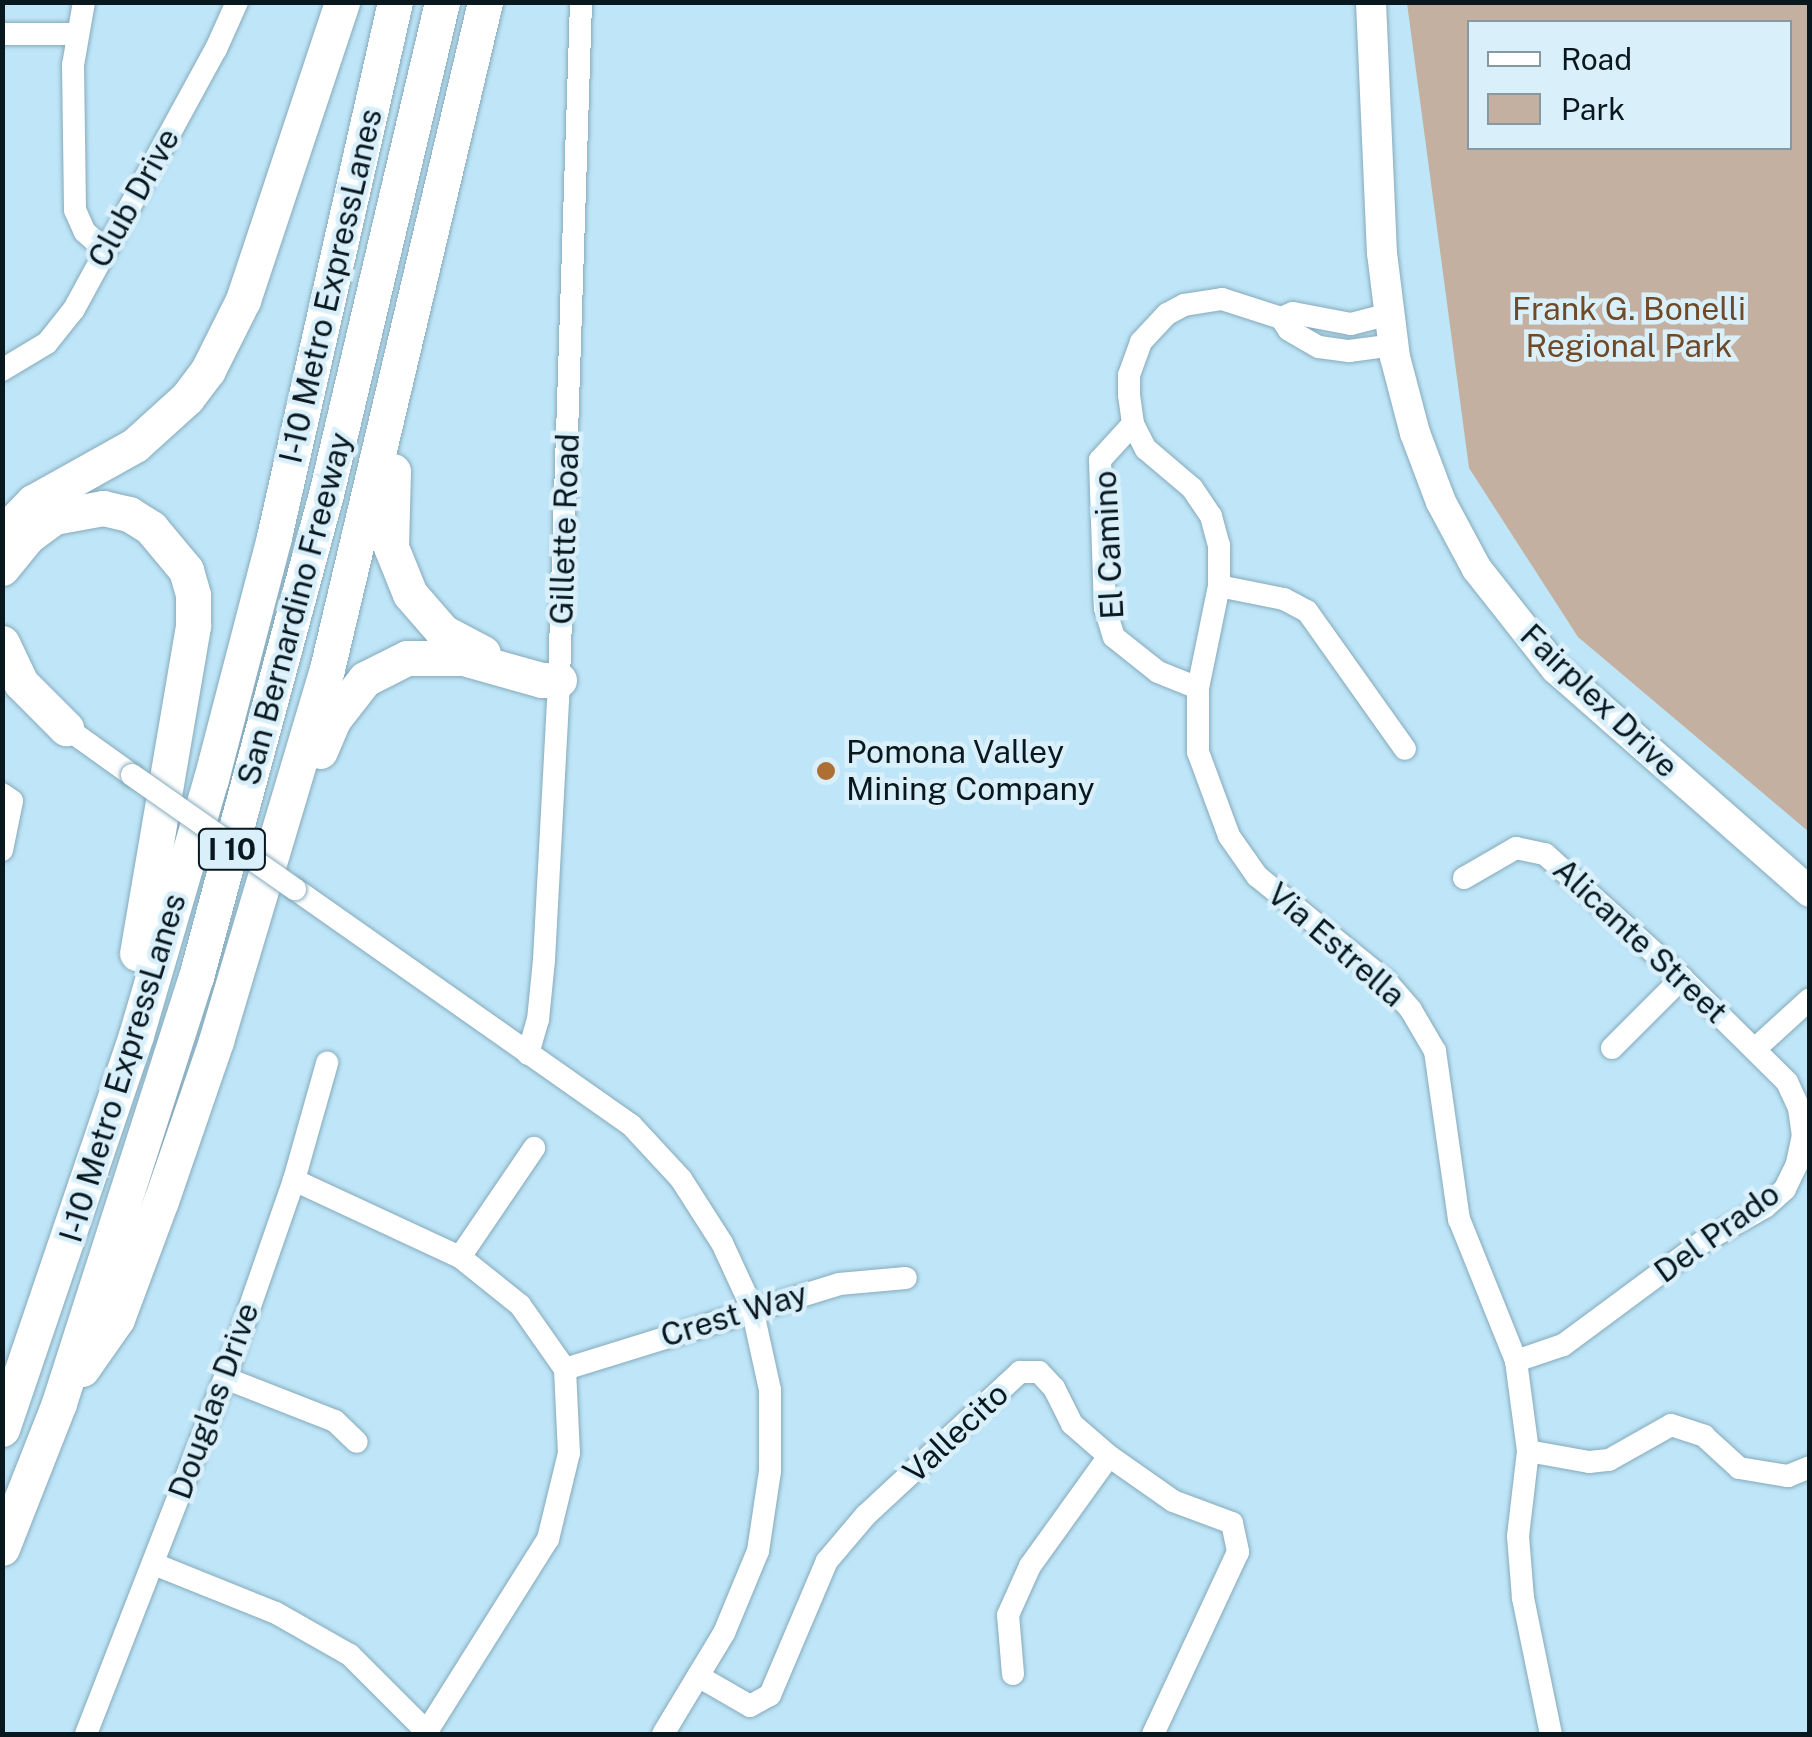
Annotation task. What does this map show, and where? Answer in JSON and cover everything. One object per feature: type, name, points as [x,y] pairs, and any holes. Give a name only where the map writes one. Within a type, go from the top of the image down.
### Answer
[{"type":"highway","points":[[4,560],[33,502],[134,445],[187,398],[208,370],[243,300],[342,2]]},
{"type":"highway","name":"San Bernardino Freeway","points":[[2,1363],[88,1124],[224,653],[373,2]]},
{"type":"highway","name":"I-10 Metro ExpressLanes","points":[[2,1428],[136,1035],[212,779],[274,537],[395,2]]},
{"type":"highway","name":"San Bernardino Freeway","points":[[2,1548],[58,1403],[196,977],[261,745],[377,287],[442,2]]},
{"type":"highway","points":[[58,1403],[117,1319],[198,1094],[257,904],[327,669],[484,2]]},
{"type":"highway","name":"I-10 Metro ExpressLanes","points":[[2,1487],[68,1309],[200,885],[342,334],[377,287]]},
{"type":"highway","points":[[407,325],[389,511],[399,571],[425,614],[463,646],[545,671],[559,680]]},
{"type":"highway","points":[[4,560],[54,518],[104,508],[129,514],[151,528],[186,570],[193,595],[193,626],[138,952]]},
{"type":"highway","points":[[2,643],[21,683],[66,728]]},
{"type":"highway","points":[[257,904],[333,720],[364,679],[395,662],[432,656],[463,658],[542,680],[559,680]]},
{"type":"main road","name":"Fairplex Drive","points":[[1372,2],[1382,253],[1394,345],[1415,433],[1441,502],[1477,569],[1514,620],[1602,713],[1810,892]]},
{"type":"street","points":[[84,2],[76,34],[75,210],[85,232],[105,250]]},
{"type":"street","name":"Club Drive","points":[[2,370],[47,343],[62,328],[216,49],[237,2]]},
{"type":"street","name":"Gillette Road","points":[[528,1054],[538,1020],[544,960],[559,680],[581,2]]},
{"type":"street","points":[[2,34],[76,34]]},
{"type":"street","points":[[1132,424],[1129,395],[1134,358],[1141,342],[1166,314],[1184,305],[1222,300],[1281,318],[1303,341],[1325,348],[1349,351],[1394,345]]},
{"type":"street","points":[[1281,318],[1293,314],[1351,324],[1390,314]]},
{"type":"street","points":[[1325,348],[1328,322]]},
{"type":"street","name":"Via Estrella","points":[[1132,424],[1146,448],[1192,488],[1210,516],[1220,545],[1218,586],[1198,688],[1198,752],[1229,836],[1257,876],[1386,981],[1411,1010],[1435,1052],[1459,1219],[1516,1361],[1528,1450],[1518,1536],[1522,1583],[1551,1734]]},
{"type":"street","name":"El Camino","points":[[1132,424],[1100,460],[1105,608],[1114,637],[1158,672],[1198,688]]},
{"type":"street","points":[[1218,586],[1284,599],[1307,611],[1406,749]]},
{"type":"street","points":[[2,688],[66,728],[631,1125],[681,1179],[722,1243],[752,1308],[770,1390],[770,1471],[758,1552],[724,1633],[663,1734]]},
{"type":"street","points":[[2,850],[5,809]]},
{"type":"street","name":"Alicante Street","points":[[1464,878],[1516,848],[1545,854],[1755,1049]]},
{"type":"street","points":[[1612,1048],[1682,978]]},
{"type":"street","points":[[1755,1049],[1810,998]]},
{"type":"street","name":"Del Prado","points":[[1516,1361],[1563,1345],[1701,1243],[1766,1207],[1784,1189],[1797,1164],[1803,1135],[1799,1108],[1787,1082],[1755,1049]]},
{"type":"street","name":"Douglas Drive","points":[[86,1734],[225,1378],[294,1180],[328,1063]]},
{"type":"street","points":[[460,1256],[534,1148]]},
{"type":"street","points":[[154,1564],[276,1613],[350,1655],[427,1734],[548,1540],[568,1454],[566,1369],[520,1305],[460,1256],[294,1180]]},
{"type":"street","name":"Crest Way","points":[[566,1369],[839,1284],[906,1278]]},
{"type":"street","name":"Vallecito","points":[[698,1676],[750,1706],[770,1696],[827,1561],[865,1516],[1020,1372],[1040,1372],[1054,1388],[1072,1424],[1109,1456],[1172,1501],[1232,1523],[1238,1552],[1153,1734]]},
{"type":"street","points":[[225,1378],[336,1421],[357,1442]]},
{"type":"street","points":[[1528,1450],[1589,1462],[1609,1460],[1672,1424],[1704,1436],[1739,1468],[1788,1476],[1810,1468]]},
{"type":"street","points":[[1012,1674],[1008,1615],[1030,1566],[1109,1456]]},
{"type":"green space","name":"Frank G. Bonelli Regional Park","points":[[1407,3],[1809,3],[1809,832],[1578,637],[1469,468]]},
{"type":"place","name":"Pomona Valley Mining Company","points":[[826,771]]}]
